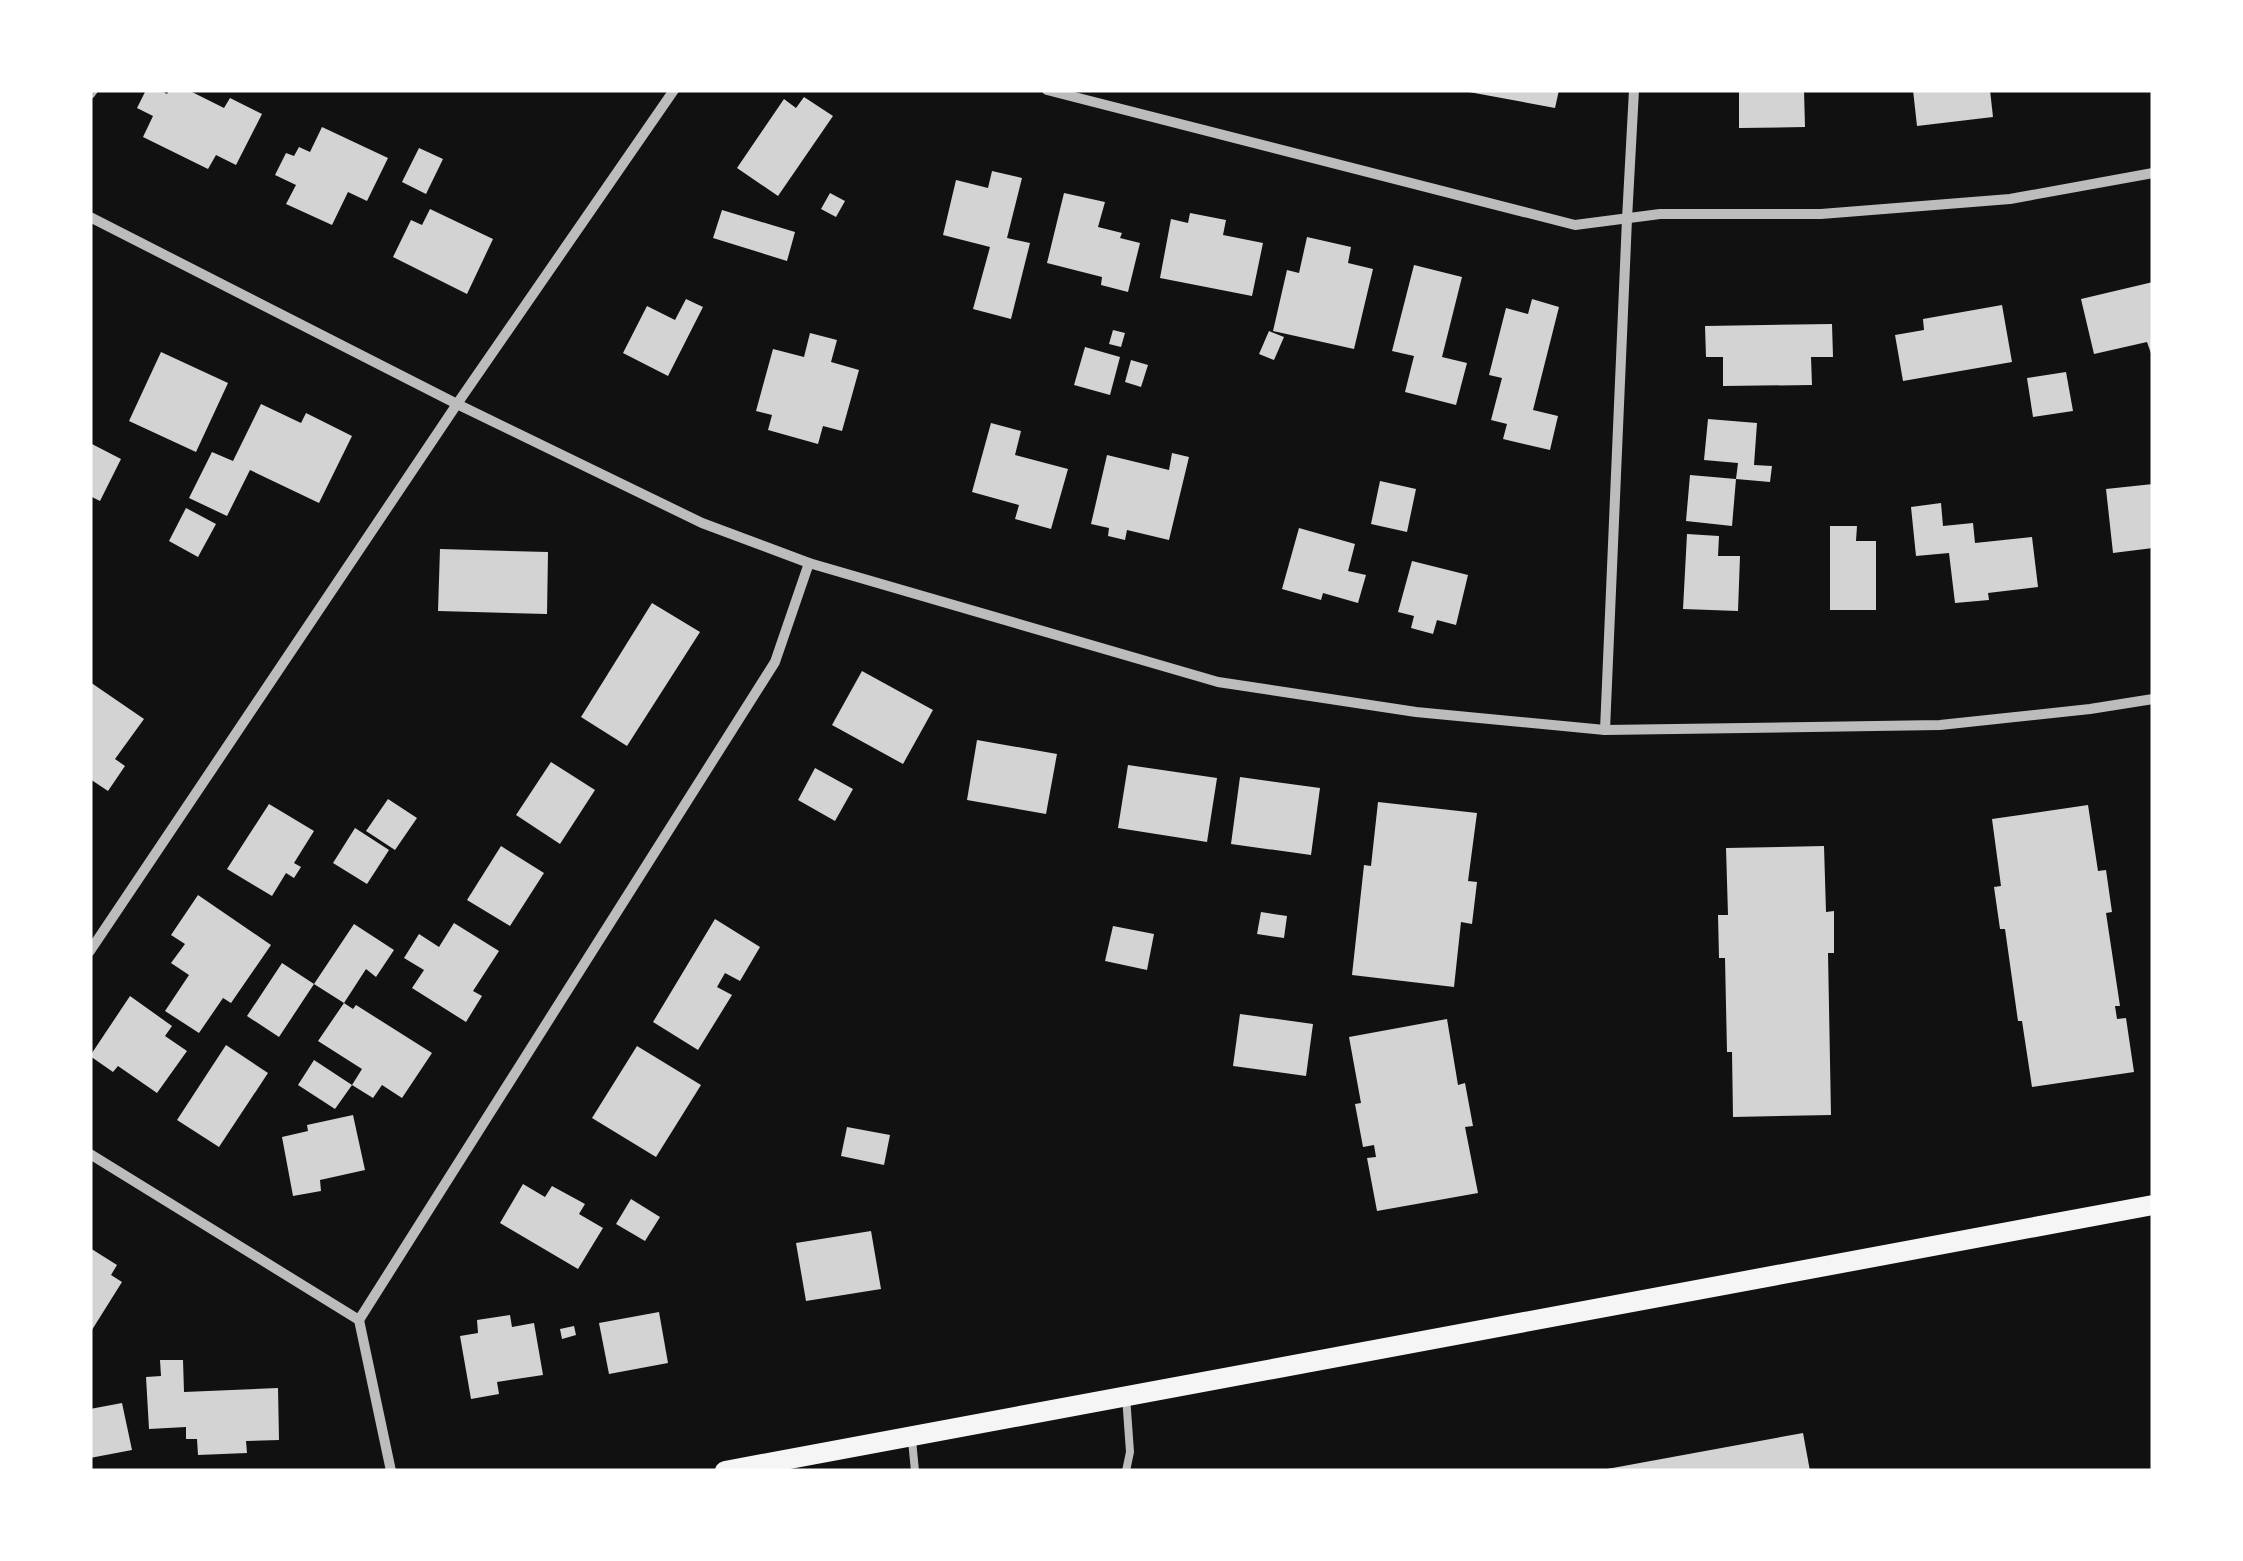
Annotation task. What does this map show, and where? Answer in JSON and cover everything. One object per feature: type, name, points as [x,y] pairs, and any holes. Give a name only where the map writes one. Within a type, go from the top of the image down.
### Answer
[{"type":"main road","points":[[725,1471],[2153,1205]]},
{"type":"street","points":[[90,951],[457,404],[674,90]]},
{"type":"street","points":[[1046,90],[1575,225],[1660,214],[1821,214],[2010,199],[2153,174]]},
{"type":"street","points":[[1605,730],[1634,90]]},
{"type":"street","points":[[90,217],[457,404],[702,523],[809,563],[1218,682],[1416,712],[1605,730],[1940,725],[2153,699]]},
{"type":"street","points":[[391,1471],[359,1320],[776,662],[809,563]]},
{"type":"street","points":[[90,1154],[359,1320]]},
{"type":"lane","points":[[1126,1396],[1130,1452],[1126,1471]]},
{"type":"lane","points":[[912,1436],[915,1471]]},
{"type":"building","points":[[146,90],[167,94],[169,90],[188,90],[224,108],[230,98],[262,114],[236,165],[216,155],[208,169],[143,137],[153,116],[137,108]]},
{"type":"building","points":[[1470,90],[1559,90],[1555,108]]},
{"type":"building","points":[[1739,90],[1804,90],[1805,127],[1739,128]]},
{"type":"building","points":[[1913,90],[1990,90],[1993,117],[1917,126]]},
{"type":"building","points":[[804,97],[833,116],[778,196],[737,168],[784,99],[796,108]]},
{"type":"building","points":[[322,127],[388,158],[367,201],[348,192],[332,225],[286,204],[296,185],[275,175],[286,153],[294,156],[299,147],[310,152]]},
{"type":"building","points":[[419,148],[443,159],[426,194],[402,182]]},
{"type":"building","points":[[992,171],[1022,178],[1007,238],[1030,243],[1011,319],[973,309],[990,247],[943,235],[956,180],[988,188]]},
{"type":"building","points":[[830,193],[845,201],[836,217],[821,209]]},
{"type":"building","points":[[1064,193],[1105,202],[1098,227],[1140,243],[1128,292],[1101,285],[1102,277],[1047,263]]},
{"type":"building","points":[[430,209],[493,239],[467,294],[393,257],[411,220],[422,225]]},
{"type":"building","points":[[722,210],[795,232],[787,261],[713,238]]},
{"type":"building","points":[[1190,213],[1226,220],[1223,235],[1263,243],[1252,296],[1160,278],[1171,219],[1188,223]]},
{"type":"building","points":[[1307,237],[1351,247],[1348,263],[1373,269],[1354,349],[1273,331],[1287,270],[1299,273]]},
{"type":"building","points":[[1414,265],[1462,277],[1442,357],[1467,363],[1456,405],[1405,392],[1414,356],[1392,351]]},
{"type":"building","points":[[2153,282],[2153,359],[2147,342],[2094,354],[2081,299]]},
{"type":"building","points":[[686,299],[703,307],[668,376],[623,353],[647,306],[675,320]]},
{"type":"building","points":[[1532,299],[1559,307],[1533,410],[1558,416],[1550,450],[1503,439],[1507,424],[1491,420],[1502,378],[1489,375],[1506,308],[1528,314]]},
{"type":"building","points":[[2002,305],[2012,362],[1903,381],[1895,335],[1924,330],[1923,319]]},
{"type":"building","points":[[1832,324],[1833,357],[1811,357],[1812,385],[1723,386],[1723,357],[1706,357],[1705,326]]},
{"type":"building","points":[[1113,330],[1125,333],[1121,347],[1109,344]]},
{"type":"building","points":[[1269,331],[1284,337],[1274,360],[1259,354]]},
{"type":"building","points":[[810,333],[837,340],[831,362],[859,370],[842,431],[823,426],[818,444],[768,430],[772,415],[756,411],[773,349],[804,357]]},
{"type":"building","points":[[1085,347],[1120,357],[1110,395],[1074,385]]},
{"type":"building","points":[[161,352],[228,383],[196,452],[129,421]]},
{"type":"building","points":[[1131,360],[1148,365],[1141,387],[1125,382]]},
{"type":"building","points":[[2066,372],[2073,411],[2033,417],[2027,378]]},
{"type":"building","points":[[261,404],[301,423],[306,413],[352,436],[319,503],[250,470],[227,516],[189,498],[212,452],[233,461]]},
{"type":"building","points":[[1708,419],[1757,423],[1754,465],[1772,466],[1770,482],[1736,479],[1738,463],[1704,460]]},
{"type":"building","points":[[991,423],[1021,431],[1015,455],[1068,469],[1051,529],[1015,519],[1019,505],[972,492]]},
{"type":"building","points":[[90,443],[121,459],[100,501],[90,496]]},
{"type":"building","points":[[1172,453],[1189,457],[1169,540],[1127,530],[1125,540],[1108,536],[1109,528],[1091,524],[1107,455],[1169,470]]},
{"type":"building","points":[[1690,475],[1736,479],[1732,526],[1686,521]]},
{"type":"building","points":[[1380,481],[1416,489],[1407,532],[1371,524]]},
{"type":"building","points":[[2153,484],[2153,548],[2113,553],[2106,489]]},
{"type":"building","points":[[1941,503],[1943,526],[1973,523],[1975,543],[2032,537],[2038,587],[1988,593],[1989,600],[1955,603],[1949,553],[1916,556],[1911,507]]},
{"type":"building","points":[[186,508],[216,524],[198,557],[169,541]]},
{"type":"building","points":[[1830,526],[1857,526],[1856,541],[1876,541],[1876,610],[1830,610]]},
{"type":"building","points":[[1299,528],[1355,544],[1348,571],[1366,575],[1358,603],[1323,593],[1321,600],[1282,589]]},
{"type":"building","points":[[1687,534],[1719,536],[1718,556],[1740,556],[1738,611],[1683,609]]},
{"type":"building","points":[[440,549],[548,552],[547,614],[438,611]]},
{"type":"building","points":[[1412,561],[1468,575],[1456,625],[1437,620],[1433,634],[1411,628],[1414,616],[1398,612]]},
{"type":"building","points":[[652,603],[700,632],[627,746],[581,717]]},
{"type":"building","points":[[862,671],[933,710],[903,764],[832,725]]},
{"type":"building","points":[[90,682],[144,719],[115,759],[125,766],[108,791],[90,779]]},
{"type":"building","points":[[977,740],[1057,754],[1046,814],[967,800]]},
{"type":"building","points":[[551,762],[595,790],[560,844],[516,815]]},
{"type":"building","points":[[1128,765],[1217,778],[1207,842],[1118,828]]},
{"type":"building","points":[[815,768],[853,789],[835,821],[798,800]]},
{"type":"building","points":[[1240,777],[1320,788],[1311,855],[1231,844]]},
{"type":"building","points":[[388,799],[417,818],[395,850],[366,831]]},
{"type":"building","points":[[1378,802],[1477,813],[1468,881],[1477,882],[1472,924],[1461,922],[1454,987],[1352,975],[1364,865],[1371,866]]},
{"type":"building","points":[[269,804],[314,831],[294,863],[301,867],[294,878],[286,873],[272,896],[227,869]]},
{"type":"building","points":[[2088,805],[2098,871],[2106,870],[2112,912],[2106,913],[2120,1006],[2115,1006],[2117,1019],[2126,1018],[2134,1072],[2032,1087],[2005,929],[2000,929],[1994,887],[2001,886],[1992,819]]},
{"type":"building","points":[[355,828],[389,850],[367,884],[333,863]]},
{"type":"building","points":[[501,846],[544,873],[510,926],[467,900]]},
{"type":"building","points":[[1824,846],[1826,912],[1834,911],[1834,953],[1828,953],[1831,1115],[1733,1117],[1725,958],[1719,958],[1718,915],[1728,915],[1726,848]]},
{"type":"building","points":[[198,895],[271,945],[231,1003],[223,998],[199,1033],[165,1011],[189,975],[171,963],[185,944],[171,935]]},
{"type":"building","points":[[1261,912],[1287,916],[1284,938],[1257,934]]},
{"type":"building","points":[[715,919],[760,947],[740,981],[725,973],[717,987],[732,995],[698,1050],[653,1022]]},
{"type":"building","points":[[454,923],[499,951],[473,991],[482,996],[466,1022],[412,988],[424,970],[404,958],[419,934],[439,947]]},
{"type":"building","points":[[354,924],[394,950],[376,977],[366,969],[344,1003],[314,984]]},
{"type":"building","points":[[1113,926],[1154,934],[1147,970],[1105,961]]},
{"type":"building","points":[[282,963],[314,984],[279,1037],[247,1016]]},
{"type":"building","points":[[130,996],[172,1026],[165,1036],[187,1051],[157,1093],[118,1066],[113,1072],[90,1056]]},
{"type":"building","points":[[344,1003],[353,1009],[356,1005],[432,1053],[402,1098],[382,1085],[373,1098],[352,1085],[362,1069],[318,1041]]},
{"type":"building","points":[[1240,1014],[1313,1024],[1306,1076],[1233,1066]]},
{"type":"building","points":[[1447,1019],[1458,1085],[1465,1083],[1473,1126],[1465,1127],[1478,1193],[1377,1211],[1367,1158],[1376,1157],[1374,1145],[1363,1147],[1355,1104],[1361,1103],[1349,1037]]},
{"type":"building","points":[[226,1045],[268,1073],[219,1147],[177,1120]]},
{"type":"building","points":[[637,1046],[701,1085],[656,1157],[592,1118]]},
{"type":"building","points":[[314,1060],[352,1085],[335,1109],[298,1085]]},
{"type":"building","points":[[353,1115],[365,1170],[320,1180],[321,1191],[293,1196],[282,1137],[308,1131],[307,1125]]},
{"type":"building","points":[[847,1127],[890,1135],[884,1165],[841,1156]]},
{"type":"building","points":[[523,1184],[545,1197],[552,1186],[585,1204],[579,1214],[603,1228],[578,1269],[500,1223]]},
{"type":"building","points":[[631,1199],[660,1217],[645,1241],[616,1224]]},
{"type":"building","points":[[871,1231],[881,1289],[806,1301],[796,1243]]},
{"type":"building","points":[[90,1248],[117,1265],[111,1275],[122,1282],[90,1333]]},
{"type":"building","points":[[659,1312],[668,1363],[609,1374],[599,1323]]},
{"type":"building","points":[[510,1315],[512,1327],[534,1323],[543,1375],[497,1382],[499,1394],[471,1399],[460,1336],[478,1333],[477,1320]]},
{"type":"building","points":[[574,1326],[576,1335],[562,1339],[560,1329]]},
{"type":"building","points":[[160,1360],[183,1360],[184,1392],[278,1388],[279,1440],[246,1441],[247,1453],[198,1455],[197,1439],[186,1439],[186,1427],[149,1429],[146,1377],[161,1376]]},
{"type":"building","points":[[122,1403],[132,1450],[90,1458],[90,1409]]},
{"type":"building","points":[[1803,1433],[1810,1471],[1607,1471],[1607,1469]]}]
